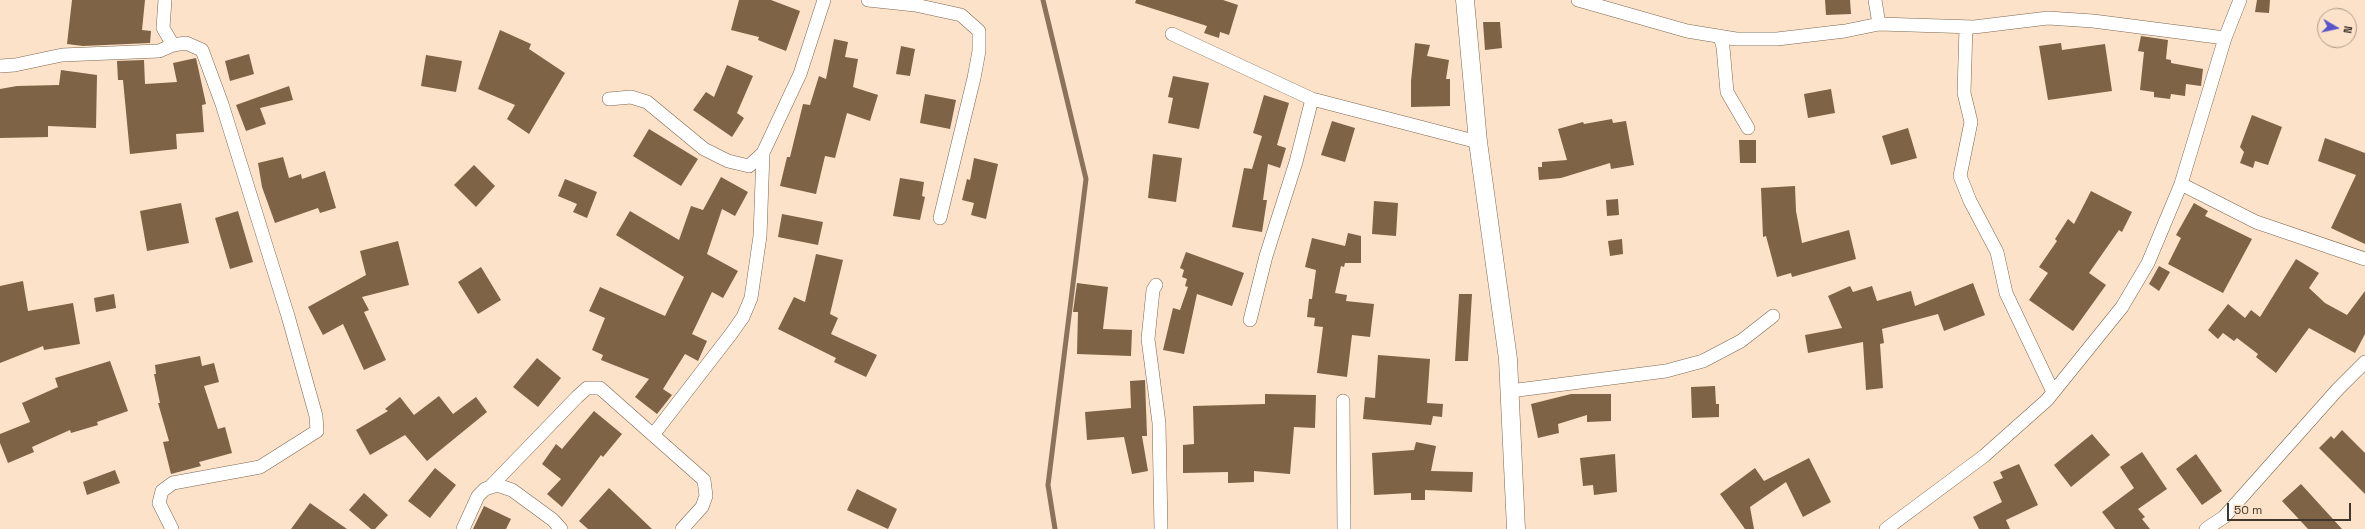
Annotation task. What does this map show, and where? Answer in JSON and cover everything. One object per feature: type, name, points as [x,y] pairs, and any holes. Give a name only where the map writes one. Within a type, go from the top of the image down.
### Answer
[{"type":"street","points":[[165,0],[163,28],[173,45]]},
{"type":"street","points":[[609,99],[632,97],[648,102],[704,149],[728,161],[749,166],[763,153],[800,74],[824,0]]},
{"type":"street","points":[[868,0],[915,5],[961,15],[979,31],[979,51],[974,78],[940,218]]},
{"type":"street","points":[[1465,0],[1478,142],[1508,359],[1516,529]]},
{"type":"street","points":[[1578,0],[1687,31],[1736,39],[1777,39],[1845,31],[1879,24],[1966,27],[2058,18],[2226,38]]},
{"type":"street","points":[[1875,0],[1879,24]]},
{"type":"street","points":[[1886,529],[1984,456],[2053,392],[2122,308],[2148,263],[2181,184],[2226,38],[2240,0]]},
{"type":"street","points":[[1966,27],[1964,93],[1971,122],[1960,176],[1970,200],[1997,252],[2006,293],[2053,392]]},
{"type":"street","points":[[1172,34],[1260,77],[1312,99],[1478,142]]},
{"type":"street","points":[[1720,36],[1723,47],[1727,92],[1748,128]]},
{"type":"street","points":[[0,66],[16,65],[62,55],[159,51],[173,45],[186,43],[202,50],[222,104],[232,141],[259,219],[316,416],[317,431],[260,467],[173,483],[162,491],[159,503],[172,529]]},
{"type":"street","points":[[1250,320],[1266,256],[1294,169],[1312,99]]},
{"type":"street","points":[[653,434],[735,329],[743,317],[751,298],[760,236],[763,153]]},
{"type":"street","points":[[2181,184],[2256,222],[2365,259]]},
{"type":"street","points":[[1156,285],[1153,290],[1148,339],[1159,423],[1161,529]]},
{"type":"street","points":[[1510,391],[1666,371],[1703,362],[1741,341],[1773,316]]},
{"type":"street","points":[[2206,529],[2224,517],[2338,389],[2365,362]]},
{"type":"street","points":[[464,529],[478,496],[491,486],[587,388],[594,387],[604,390],[704,480],[706,496],[702,507],[682,529]]},
{"type":"street","points":[[1343,401],[1344,529]]},
{"type":"street","points":[[491,486],[497,485],[512,490],[553,520],[561,529]]},
{"type":"building","points":[[72,0],[145,0],[142,30],[151,31],[150,43],[83,46],[67,44]]},
{"type":"building","points":[[739,0],[771,0],[800,11],[786,51],[758,40],[759,37],[731,30]]},
{"type":"building","points":[[1136,0],[1223,0],[1238,5],[1229,35],[1220,32],[1219,38],[1204,33],[1207,26],[1135,3]]},
{"type":"building","points":[[1825,0],[1850,0],[1851,14],[1826,15]]},
{"type":"building","points":[[2257,0],[2270,0],[2269,13],[2255,12]]},
{"type":"building","points":[[1483,22],[1500,22],[1502,48],[1485,50]]},
{"type":"building","points":[[500,30],[531,44],[529,49],[565,73],[529,134],[507,119],[515,105],[478,89]]},
{"type":"building","points":[[2141,36],[2168,40],[2166,59],[2171,60],[2171,63],[2203,69],[2201,86],[2186,84],[2185,96],[2171,94],[2170,99],[2154,97],[2154,92],[2140,90],[2144,52],[2138,51]]},
{"type":"building","points":[[834,39],[848,42],[845,57],[858,59],[853,87],[878,95],[870,121],[847,113],[835,158],[825,156],[816,194],[780,186],[787,157],[790,157],[803,104],[810,105],[819,76],[826,79]]},
{"type":"building","points":[[1415,43],[1430,45],[1427,56],[1449,60],[1446,79],[1450,79],[1450,106],[1411,107],[1411,81]]},
{"type":"building","points":[[2061,43],[2062,50],[2105,44],[2112,91],[2048,100],[2039,46]]},
{"type":"building","points":[[901,46],[915,49],[910,76],[896,74]]},
{"type":"building","points":[[249,54],[254,74],[230,81],[225,61]]},
{"type":"building","points":[[426,55],[462,61],[456,92],[421,86]]},
{"type":"building","points":[[196,58],[206,104],[202,105],[204,132],[176,134],[177,149],[130,154],[123,80],[118,80],[117,61],[144,60],[145,84],[177,82],[173,63]]},
{"type":"building","points":[[727,65],[753,76],[737,113],[744,118],[732,137],[693,110],[706,92],[714,97]]},
{"type":"building","points":[[61,70],[97,75],[96,128],[48,126],[48,137],[0,138],[0,89],[17,86],[59,85]]},
{"type":"building","points":[[1173,76],[1209,83],[1199,129],[1168,123],[1173,98],[1168,97]]},
{"type":"building","points":[[289,86],[293,100],[260,108],[266,124],[246,131],[236,105]]},
{"type":"building","points":[[1831,89],[1835,113],[1808,118],[1804,94]]},
{"type":"building","points":[[925,94],[956,100],[950,129],[920,123]]},
{"type":"building","points":[[1264,95],[1289,103],[1277,145],[1286,148],[1280,168],[1268,164],[1263,200],[1267,200],[1262,232],[1232,227],[1244,168],[1252,169],[1262,136],[1253,133]]},
{"type":"building","points":[[2252,115],[2282,127],[2268,165],[2255,161],[2253,168],[2240,163],[2244,152],[2240,147]]},
{"type":"building","points":[[1612,119],[1613,123],[1626,121],[1634,165],[1611,169],[1610,163],[1561,178],[1539,180],[1538,167],[1542,167],[1542,162],[1567,160],[1558,129],[1583,122],[1584,124]]},
{"type":"building","points":[[1332,121],[1355,128],[1345,162],[1321,155]]},
{"type":"building","points":[[1908,128],[1917,158],[1891,165],[1882,136]]},
{"type":"building","points":[[649,129],[698,159],[681,186],[633,156]]},
{"type":"building","points":[[2325,138],[2365,153],[2365,244],[2331,228],[2356,175],[2318,161]]},
{"type":"building","points":[[1739,140],[1756,140],[1756,163],[1740,163]]},
{"type":"building","points":[[1153,154],[1182,158],[1176,202],[1148,198]]},
{"type":"building","points":[[283,157],[289,178],[301,174],[302,179],[325,171],[336,208],[320,213],[318,208],[275,223],[262,187],[258,163]]},
{"type":"building","points":[[974,158],[998,164],[986,219],[971,215],[974,203],[962,200],[967,179],[970,180]]},
{"type":"building","points":[[474,165],[495,186],[476,207],[454,185]]},
{"type":"building","points":[[721,177],[748,192],[735,216],[722,209],[707,254],[738,271],[723,298],[712,292],[692,334],[707,341],[698,361],[685,354],[663,389],[672,395],[657,414],[635,397],[649,379],[601,360],[603,355],[592,350],[605,318],[589,311],[600,287],[665,316],[684,277],[616,235],[630,211],[679,240],[691,206],[703,210]]},
{"type":"building","points":[[900,178],[924,182],[922,196],[925,197],[920,220],[893,216]]},
{"type":"building","points":[[565,179],[597,192],[587,218],[573,212],[577,204],[558,196]]},
{"type":"building","points":[[1795,186],[1796,211],[1802,243],[1849,230],[1856,259],[1792,277],[1791,273],[1777,277],[1766,236],[1763,237],[1761,188]]},
{"type":"building","points":[[2091,191],[2132,212],[2122,232],[2119,230],[2089,273],[2106,285],[2073,331],[2029,300],[2048,273],[2039,267],[2057,241],[2055,239],[2068,219],[2074,224]]},
{"type":"building","points":[[1618,199],[1619,215],[1607,216],[1606,200]]},
{"type":"building","points":[[1374,201],[1398,203],[1396,236],[1372,234]]},
{"type":"building","points":[[181,203],[189,243],[147,251],[140,211]]},
{"type":"building","points":[[2194,203],[2208,211],[2205,216],[2252,239],[2223,293],[2168,264],[2181,238],[2176,235]]},
{"type":"building","points":[[238,211],[253,262],[230,269],[215,218]]},
{"type":"building","points":[[782,214],[823,222],[818,245],[778,237]]},
{"type":"building","points":[[1348,233],[1361,236],[1361,263],[1345,263],[1344,267],[1341,266],[1335,293],[1347,295],[1346,301],[1374,304],[1370,337],[1352,335],[1347,377],[1317,373],[1323,327],[1314,326],[1315,318],[1307,317],[1309,299],[1312,299],[1316,270],[1305,267],[1312,238],[1345,246]]},
{"type":"building","points":[[1622,239],[1623,254],[1610,256],[1608,241]]},
{"type":"building","points":[[398,241],[409,285],[362,297],[369,310],[364,312],[386,360],[364,370],[343,324],[323,335],[308,307],[366,275],[360,251]]},
{"type":"building","points":[[1186,252],[1244,273],[1232,306],[1197,294],[1184,354],[1163,350],[1173,308],[1180,310],[1188,287],[1185,286],[1187,279],[1182,277],[1184,270],[1180,268]]},
{"type":"building","points":[[816,254],[843,260],[830,314],[838,318],[831,334],[877,355],[866,377],[834,362],[836,358],[778,329],[794,297],[805,302]]},
{"type":"building","points":[[2296,259],[2319,273],[2309,288],[2325,303],[2347,315],[2365,291],[2365,334],[2355,353],[2309,328],[2276,373],[2256,357],[2258,354],[2237,338],[2234,341],[2223,333],[2218,339],[2208,330],[2228,304],[2245,318],[2251,310],[2260,317]]},
{"type":"building","points":[[2159,266],[2170,272],[2159,291],[2149,284]]},
{"type":"building","points":[[481,267],[501,300],[478,314],[458,282]]},
{"type":"building","points":[[23,281],[28,311],[73,303],[80,344],[44,350],[43,346],[0,363],[0,286]]},
{"type":"building","points":[[1077,283],[1108,287],[1103,329],[1132,330],[1131,356],[1077,354],[1078,312],[1073,312]]},
{"type":"building","points":[[1973,283],[1985,315],[1944,331],[1938,314],[1882,329],[1884,343],[1880,344],[1883,388],[1866,390],[1863,342],[1808,353],[1805,335],[1842,328],[1828,296],[1850,286],[1853,292],[1872,286],[1877,301],[1911,291],[1915,306]]},
{"type":"building","points":[[114,294],[116,308],[96,312],[94,298]]},
{"type":"building","points":[[1459,294],[1472,294],[1468,361],[1455,361]]},
{"type":"building","points":[[1378,355],[1430,359],[1427,403],[1443,404],[1442,417],[1433,416],[1431,425],[1363,419],[1365,397],[1375,398]]},
{"type":"building","points":[[200,356],[202,366],[214,363],[219,382],[204,386],[218,429],[225,427],[232,453],[199,462],[201,466],[171,474],[163,442],[169,441],[158,403],[160,403],[154,374],[156,374],[155,365]]},
{"type":"building","points":[[537,358],[561,378],[538,407],[513,387]]},
{"type":"building","points":[[110,361],[128,411],[97,422],[98,425],[71,433],[70,430],[32,447],[34,452],[8,463],[0,443],[0,434],[30,422],[22,403],[58,387],[55,378]]},
{"type":"building","points":[[1145,380],[1147,436],[1142,436],[1148,471],[1132,474],[1124,437],[1087,440],[1085,412],[1131,408],[1130,381]]},
{"type":"building","points":[[1715,386],[1716,404],[1719,404],[1719,417],[1692,418],[1691,387]]},
{"type":"building","points":[[1265,394],[1316,395],[1315,428],[1294,427],[1290,474],[1254,471],[1254,482],[1228,483],[1228,472],[1183,473],[1183,445],[1194,444],[1193,406],[1265,404]]},
{"type":"building","points":[[1571,394],[1611,394],[1611,421],[1587,422],[1587,415],[1558,424],[1559,433],[1538,438],[1531,404]]},
{"type":"building","points":[[439,396],[453,414],[476,397],[487,412],[427,461],[405,435],[370,455],[356,430],[388,411],[385,409],[400,397],[414,415]]},
{"type":"building","points":[[594,411],[622,434],[603,457],[601,455],[562,507],[547,494],[561,479],[542,464],[556,444],[562,449]]},
{"type":"building","points":[[2342,430],[2365,453],[2365,494],[2319,448],[2331,436],[2334,439]]},
{"type":"building","points":[[2092,434],[2110,455],[2071,487],[2054,465]]},
{"type":"building","points":[[1416,442],[1436,446],[1431,471],[1473,472],[1472,492],[1425,490],[1425,500],[1411,500],[1411,493],[1374,495],[1372,453],[1414,450]]},
{"type":"building","points":[[2142,452],[2167,489],[2138,509],[2145,517],[2142,519],[2150,529],[2115,529],[2102,512],[2134,488],[2120,467]]},
{"type":"building","points":[[1615,454],[1617,492],[1594,495],[1593,485],[1583,486],[1580,458]]},
{"type":"building","points":[[2196,454],[2222,491],[2202,505],[2176,469]]},
{"type":"building","points":[[1809,458],[1831,502],[1803,517],[1786,482],[1750,507],[1754,529],[1745,529],[1720,494],[1755,468],[1764,481]]},
{"type":"building","points":[[2019,464],[2038,505],[2006,520],[2010,529],[1979,529],[1973,517],[2002,502],[1993,482],[2003,478],[2000,472]]},
{"type":"building","points":[[435,468],[456,485],[430,518],[408,501]]},
{"type":"building","points":[[115,470],[120,483],[87,495],[83,482]]},
{"type":"building","points":[[2301,484],[2342,529],[2308,529],[2282,501]]},
{"type":"building","points":[[609,488],[652,529],[588,529],[579,521]]},
{"type":"building","points":[[857,489],[897,509],[888,529],[847,510]]},
{"type":"building","points":[[364,493],[388,515],[375,529],[371,529],[349,510]]},
{"type":"building","points":[[310,503],[347,529],[291,529]]},
{"type":"building","points":[[484,506],[511,519],[506,529],[473,529]]},
{"type":"waterway","points":[[1043,0],[1086,179],[1048,485],[1055,529]]}]
